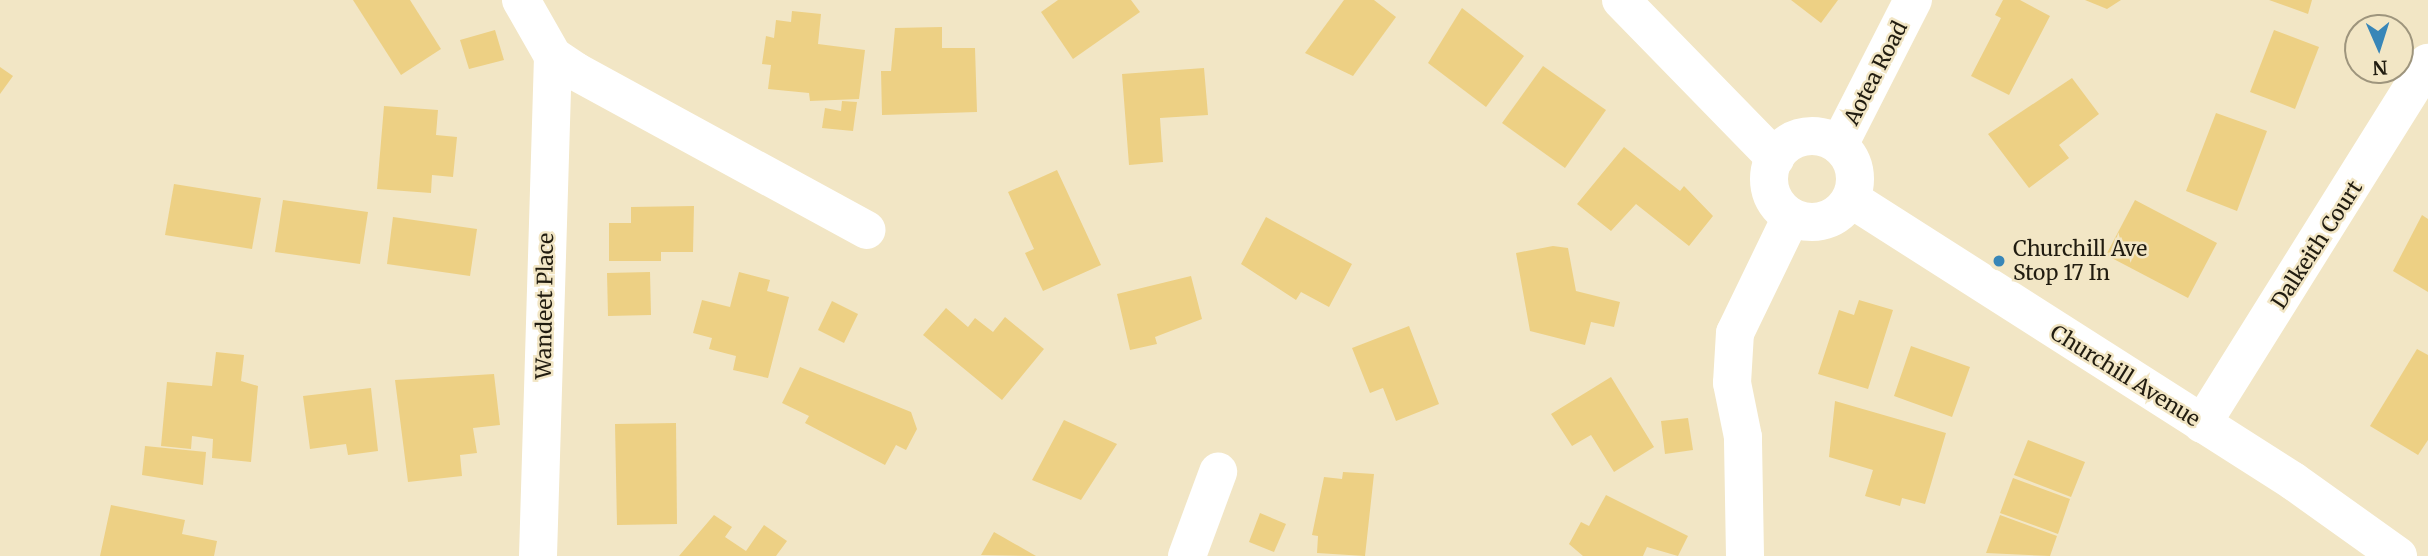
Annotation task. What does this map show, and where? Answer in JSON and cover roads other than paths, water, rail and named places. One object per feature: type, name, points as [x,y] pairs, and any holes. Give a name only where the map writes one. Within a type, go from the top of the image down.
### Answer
[{"type":"street","points":[[521,0],[553,56],[713,152],[804,192],[867,230]]},
{"type":"street","points":[[1620,0],[1775,158]]},
{"type":"street","name":"Aotea Road","points":[[1839,145],[1913,0]]},
{"type":"street","name":"Wandeet Place","points":[[538,556],[553,56]]},
{"type":"street","name":"Dalkeith Court","points":[[2202,424],[2428,63]]},
{"type":"street","points":[[1811,136],[1839,145],[1854,170],[1851,199],[1830,218],[1791,217],[1769,184],[1775,158],[1811,136]]},
{"type":"street","name":"Churchill Avenue","points":[[1851,199],[2202,424],[2398,556]]},
{"type":"street","points":[[1745,556],[1744,448],[1732,383],[1735,333],[1791,217]]},
{"type":"street","points":[[1187,556],[1218,472]]},
{"type":"place","name":"Churchill Ave Stop 17 In","points":[[1999,261]]}]
